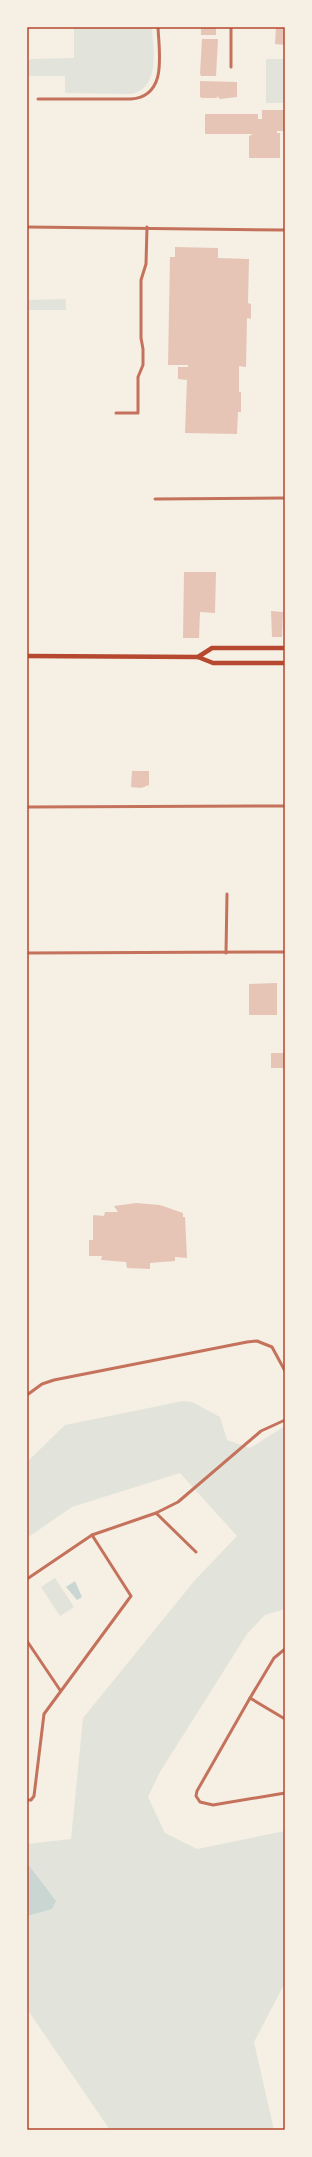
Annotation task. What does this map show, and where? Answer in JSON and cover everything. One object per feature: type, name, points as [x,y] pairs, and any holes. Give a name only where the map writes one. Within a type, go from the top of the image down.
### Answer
[{"type":"main road","points":[[198,657],[212,648],[285,648]]},
{"type":"main road","points":[[27,656],[198,657],[213,663],[285,663]]},
{"type":"street","points":[[38,98],[131,99],[145,96],[154,88],[158,79],[158,27]]},
{"type":"street","points":[[231,27],[231,67]]},
{"type":"street","points":[[27,227],[147,227],[285,230]]},
{"type":"street","points":[[116,413],[138,413],[138,377],[143,365],[141,338],[141,280],[146,264],[147,227]]},
{"type":"street","points":[[155,499],[285,498]]},
{"type":"street","points":[[27,807],[285,806]]},
{"type":"street","points":[[226,953],[227,894]]},
{"type":"street","points":[[27,953],[285,952]]},
{"type":"street","points":[[27,1395],[42,1384],[54,1380],[257,1341],[272,1347],[285,1371]]},
{"type":"street","points":[[27,1580],[92,1535],[156,1513],[178,1502],[261,1432],[285,1420]]},
{"type":"street","points":[[156,1513],[196,1552]]},
{"type":"street","points":[[27,1800],[31,1800],[34,1796],[44,1714],[60,1690],[131,1596],[92,1535]]},
{"type":"street","points":[[27,1641],[60,1690]]},
{"type":"street","points":[[285,1649],[274,1658],[197,1790],[196,1796],[200,1802],[212,1805],[285,1793]]},
{"type":"street","points":[[250,1698],[285,1719]]},
{"type":"shaded area","points":[[74,27],[152,27],[154,56],[151,76],[148,84],[141,90],[132,94],[65,93],[65,76],[27,76],[27,62],[31,59],[74,58]]},
{"type":"shaded area","points":[[266,59],[285,59],[285,103],[266,103]]},
{"type":"shaded area","points":[[66,299],[66,310],[27,310],[27,300]]},
{"type":"shaded area","points":[[183,1401],[192,1402],[220,1417],[227,1440],[250,1448],[285,1426],[285,1609],[265,1615],[247,1634],[160,1772],[148,1797],[165,1833],[197,1849],[285,1831],[285,1983],[254,2042],[274,2130],[110,2130],[27,2009],[27,1844],[71,1839],[83,1718],[195,1580],[237,1536],[180,1473],[72,1507],[27,1538],[27,1462],[65,1425]]},
{"type":"shaded area","points":[[55,1578],[74,1607],[60,1616],[41,1587]]},
{"type":"shaded area","points":[[75,1581],[82,1597],[77,1600],[66,1587]]},
{"type":"shaded area","points":[[27,1863],[56,1901],[52,1909],[27,1916]]},
{"type":"building","points":[[201,27],[216,27],[216,35],[201,35]]},
{"type":"building","points":[[276,27],[285,27],[285,45],[275,44]]},
{"type":"building","points":[[202,39],[218,39],[216,76],[201,76],[200,74]]},
{"type":"building","points":[[200,81],[237,82],[237,97],[220,99],[217,96],[217,98],[202,98],[200,97]]},
{"type":"building","points":[[262,110],[285,110],[285,131],[277,131],[277,133],[280,133],[280,158],[249,158],[249,136],[253,134],[205,134],[205,114],[258,114],[258,119],[262,119]]},
{"type":"building","points":[[175,247],[218,248],[218,258],[249,259],[248,303],[251,304],[251,319],[247,318],[246,367],[239,366],[241,412],[238,412],[237,434],[185,433],[187,380],[178,379],[178,367],[188,367],[188,365],[168,365],[170,257],[175,257]]},
{"type":"building","points":[[184,572],[216,572],[215,613],[200,612],[199,638],[183,638]]},
{"type":"building","points":[[271,611],[283,612],[282,637],[272,637]]},
{"type":"building","points":[[132,771],[149,771],[149,785],[141,788],[131,787]]},
{"type":"building","points":[[277,983],[277,1015],[249,1015],[249,984]]},
{"type":"building","points":[[271,1053],[285,1053],[285,1068],[271,1068]]},
{"type":"building","points":[[136,1203],[160,1205],[183,1213],[183,1217],[185,1217],[187,1258],[175,1257],[175,1261],[150,1263],[150,1269],[127,1268],[126,1262],[101,1260],[102,1256],[89,1256],[89,1240],[93,1240],[93,1215],[104,1216],[105,1212],[118,1212],[114,1206]]}]
